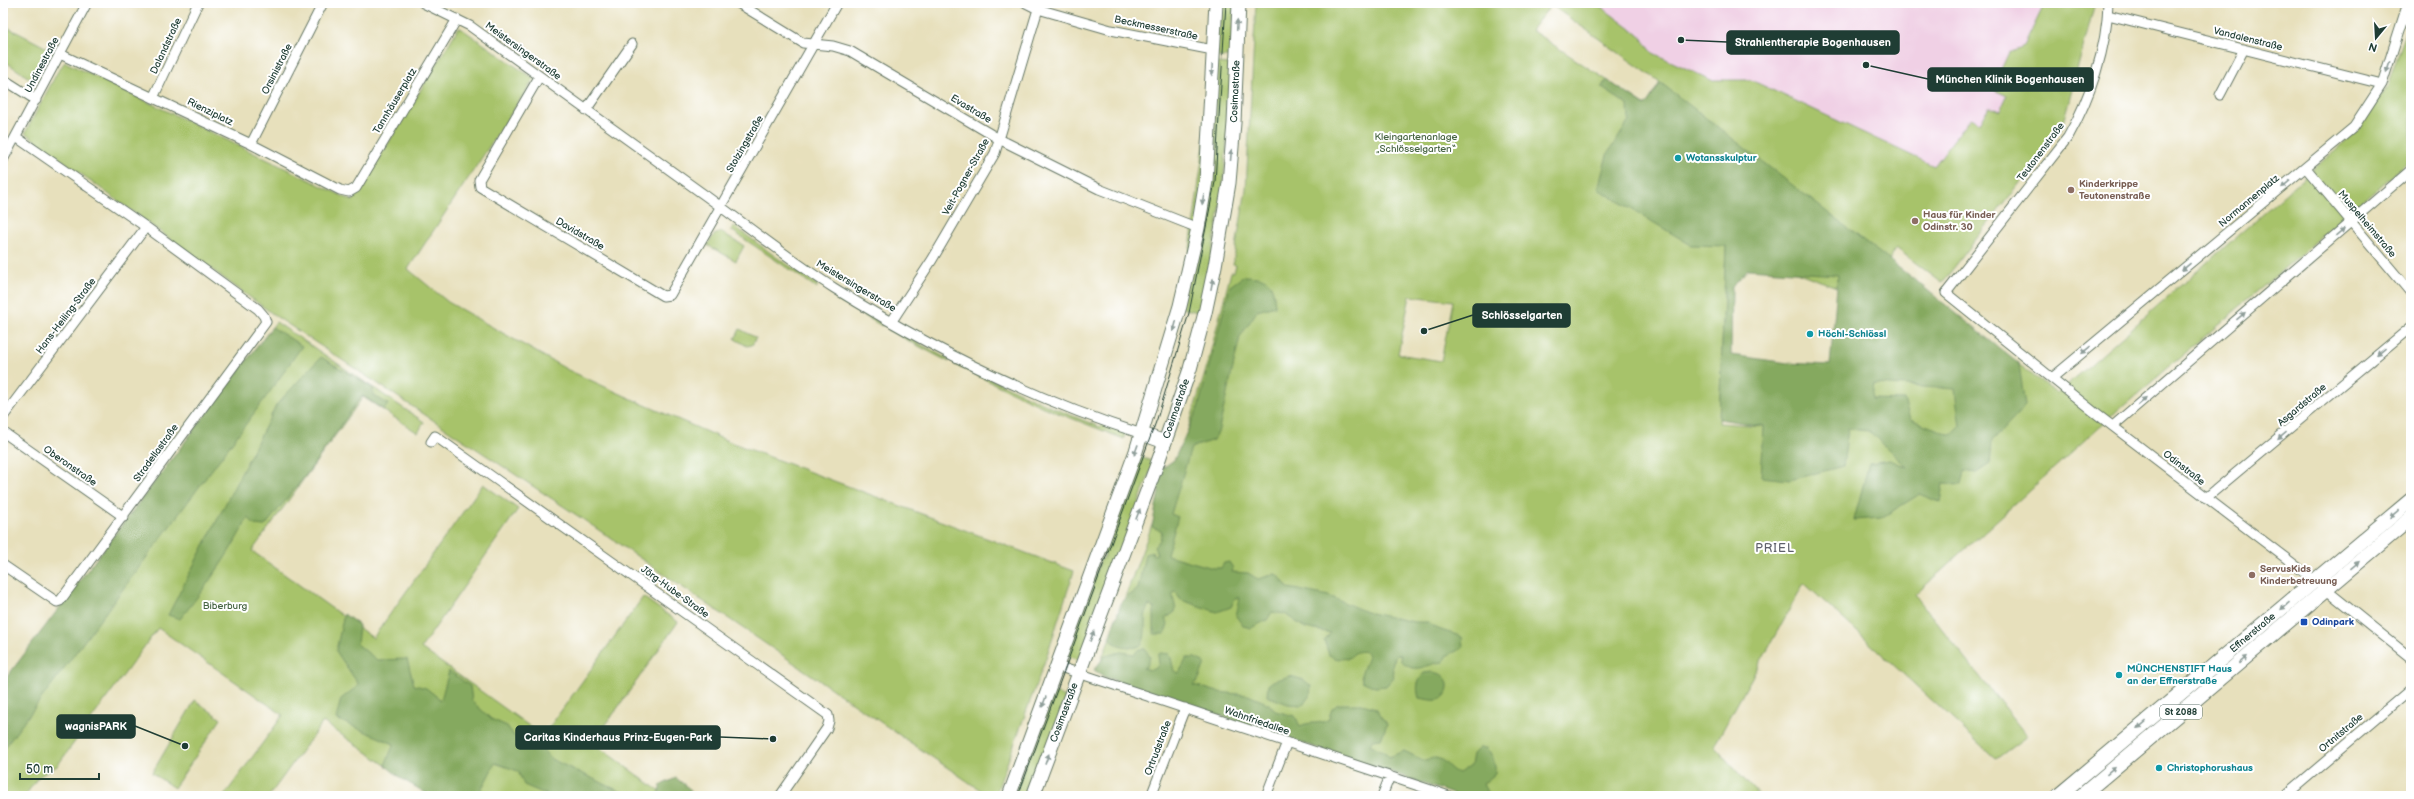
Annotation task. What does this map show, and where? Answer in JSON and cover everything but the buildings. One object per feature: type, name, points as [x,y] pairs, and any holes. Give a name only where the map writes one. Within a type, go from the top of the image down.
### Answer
[{"type":"main road","points":[[1009,796],[1142,434],[1179,310],[1198,228],[1209,143],[1216,3]]},
{"type":"main road","name":"Cosimastraße","points":[[1033,796],[1165,442],[1187,376],[1204,317],[1221,234],[1229,183],[1234,123],[1238,3]]},
{"type":"main road","points":[[1142,434],[1165,442]]},
{"type":"main road","name":"Effnerstraße","points":[[2081,796],[2320,585],[2411,500]]},
{"type":"main road","name":"Effnerstraße","points":[[2058,796],[2320,585],[2411,518]]},
{"type":"street","name":"Undinestraße","points":[[16,137],[87,3]]},
{"type":"street","name":"Dalandstraße","points":[[154,98],[198,3]]},
{"type":"street","name":"Orsinistraße","points":[[251,144],[323,3]]},
{"type":"street","name":"Meistersingerstraße","points":[[423,3],[457,19],[539,76],[824,281],[892,321],[990,373],[1087,414],[1142,434]]},
{"type":"street","name":"Evastraße","points":[[738,3],[803,43],[833,46],[850,51],[999,139],[1098,189],[1198,228]]},
{"type":"street","name":"Stolzingstraße","points":[[670,295],[837,3]]},
{"type":"street","name":"Beckmesserstraße","points":[[1026,3],[1038,9],[1124,33],[1213,50]]},
{"type":"street","name":"Teutonenstraße","points":[[1946,293],[2068,137],[2082,113],[2090,88],[2108,15],[2108,3]]},
{"type":"street","name":"Normannenplatz","points":[[2052,378],[2354,127],[2382,84],[2408,3]]},
{"type":"street","name":"Veit-Pogner-Straße","points":[[892,321],[932,260],[995,152],[1038,9]]},
{"type":"street","name":"Vandalenstraße","points":[[2108,15],[2382,84]]},
{"type":"street","name":"Tannhäuserplatz","points":[[349,192],[356,188],[457,19]]},
{"type":"street","points":[[586,110],[632,44]]},
{"type":"street","points":[[2220,95],[2244,49]]},
{"type":"street","name":"Rienziplatz","points":[[60,54],[251,144],[340,190],[349,192]]},
{"type":"street","name":"Davidstraße","points":[[539,76],[479,180],[480,187],[663,296],[670,295]]},
{"type":"street","points":[[3,79],[36,100]]},
{"type":"street","points":[[3,160],[16,137],[146,227]]},
{"type":"street","name":"Muspelheimstraße","points":[[2306,168],[2411,294]]},
{"type":"street","points":[[2113,426],[2411,170]]},
{"type":"street","name":"Stradellastraße","points":[[3,565],[57,602],[60,601],[124,517],[266,322],[264,316],[146,227]]},
{"type":"street","name":"Hans-Heiling-Straße","points":[[3,417],[146,227]]},
{"type":"street","name":"Odinstraße","points":[[1946,293],[2113,426],[2320,585],[2411,658]]},
{"type":"street","name":"Asgardstraße","points":[[2206,498],[2411,327]]},
{"type":"street","name":"Oberonstraße","points":[[3,432],[124,517]]},
{"type":"street","name":"Jörg-Hube-Straße","points":[[431,442],[435,436],[828,715],[830,721],[827,728],[780,796]]},
{"type":"street","name":"Wahnfriedallee","points":[[1058,666],[1449,796]]},
{"type":"street","name":"Ortnitstraße","points":[[2286,795],[2411,689]]},
{"type":"street","name":"Ortrudstraße","points":[[1151,796],[1185,708]]},
{"type":"street","points":[[1266,796],[1287,742]]},
{"type":"street","points":[[1382,796],[1390,776]]},
{"type":"shaded area","points":[[1582,3],[2089,3],[1947,189],[1782,162]]},
{"type":"green space","points":[[1219,3],[1234,3],[1231,57],[1215,57]]},
{"type":"green space","name":"Kleingartenanlage „Schlösselgarten“","points":[[1256,3],[1596,3],[1639,35],[1653,53],[1711,80],[1751,80],[1934,166],[1970,118],[1980,123],[1989,107],[2000,111],[2007,96],[1992,89],[2009,52],[2024,46],[2045,3],[2095,3],[2061,130],[1942,283],[1896,248],[1873,290],[1842,289],[1726,246],[1719,423],[1764,426],[1831,378],[1902,274],[2057,394],[2358,130],[2387,87],[2411,18],[2411,158],[2405,165],[2099,427],[1915,595],[2027,736],[1996,759],[1804,583],[1714,746],[1759,796],[1461,796],[1098,669],[1188,429],[1205,373],[1231,272],[1234,272],[1236,265],[1233,264],[1246,189]],"holes":[[[1551,5],[1660,82],[1646,106],[1531,30]],[[1410,296],[1453,301],[1441,361],[1398,354]]]},
{"type":"green space","points":[[3,25],[53,51],[39,77],[29,78],[3,60]]},
{"type":"green space","points":[[459,27],[534,79],[408,269],[448,302],[568,370],[645,405],[730,442],[1074,571],[1046,658],[995,796],[989,796],[581,518],[277,317],[25,133],[58,71],[65,62],[353,201]]},
{"type":"green space","points":[[1215,63],[1231,64],[1230,108],[1222,198],[1201,313],[1182,308]]},
{"type":"green space","points":[[1607,80],[1645,106],[1661,83],[1921,285],[2019,364],[2025,406],[1992,441],[1990,464],[1976,473],[1964,471],[1961,485],[1943,484],[1940,502],[1920,494],[1881,518],[1854,520],[1869,463],[1890,460],[1907,467],[1869,431],[1848,429],[1843,466],[1790,480],[1761,477],[1764,426],[1719,419],[1726,246],[1691,245],[1598,189],[1607,155],[1629,121],[1628,105],[1602,88]],"holes":[[[1748,269],[1838,275],[1830,365],[1788,363],[1731,355],[1732,287]],[[1874,384],[1955,389],[1960,427],[1952,435],[1910,419],[1904,400],[1872,399]]]},
{"type":"green space","points":[[734,226],[776,257],[817,284],[817,288],[731,230]]},
{"type":"green space","points":[[721,232],[744,246],[736,261],[707,245],[714,235]]},
{"type":"green space","points":[[1244,276],[1265,279],[1273,291],[1275,306],[1257,311],[1240,337],[1218,433],[1213,440],[1191,448],[1171,514],[1178,517],[1167,555],[1213,568],[1221,568],[1224,563],[1229,562],[1233,568],[1232,572],[1248,573],[1258,579],[1275,574],[1279,576],[1288,588],[1329,596],[1366,612],[1414,622],[1428,622],[1439,629],[1462,637],[1463,648],[1446,656],[1444,662],[1422,668],[1412,668],[1401,661],[1401,655],[1396,654],[1392,666],[1394,677],[1386,686],[1375,687],[1362,681],[1361,674],[1368,657],[1366,652],[1363,651],[1354,653],[1349,658],[1343,659],[1329,655],[1324,640],[1331,633],[1305,628],[1285,614],[1272,612],[1267,620],[1251,628],[1243,626],[1236,616],[1240,598],[1235,598],[1231,607],[1217,612],[1181,600],[1176,592],[1173,593],[1175,612],[1165,619],[1168,623],[1165,634],[1154,634],[1154,608],[1149,605],[1146,611],[1144,639],[1141,644],[1136,647],[1125,647],[1115,643],[1109,638],[1122,601],[1138,589],[1145,554],[1152,552],[1153,555],[1157,554],[1154,547],[1160,540],[1162,531],[1152,527],[1159,491],[1155,481],[1157,472],[1174,460],[1198,408],[1230,286]]},
{"type":"green space","points":[[838,297],[881,323],[882,326],[835,299]]},
{"type":"green space","name":"Biberburg","points":[[276,322],[424,422],[418,433],[363,397],[252,551],[373,638],[483,484],[518,509],[421,648],[543,736],[643,597],[678,622],[593,743],[666,796],[430,796],[323,722],[269,796],[224,796],[283,715],[158,628],[57,766],[38,777],[25,796],[3,796],[3,696],[65,600]]},
{"type":"green space","points":[[272,327],[302,346],[269,393],[3,750],[3,682]]},
{"type":"green space","points":[[740,329],[756,338],[752,345],[747,346],[735,339]]},
{"type":"green space","points":[[892,329],[948,359],[949,362],[888,330]]},
{"type":"green space","points":[[321,357],[373,388],[373,395],[388,404],[384,410],[363,396],[360,398],[309,471],[265,526],[254,525],[248,517],[217,570],[180,619],[168,615],[277,404]]},
{"type":"green space","points":[[959,364],[1044,404],[1100,427],[1103,424],[1125,433],[1124,439],[1043,407],[955,365]]},
{"type":"green space","points":[[1138,456],[1154,462],[1080,660],[1065,655],[1101,559],[1103,559],[1105,554],[1103,553]]},
{"type":"green space","points":[[344,614],[359,625],[357,644],[377,660],[407,659],[414,685],[426,688],[441,700],[449,671],[470,686],[472,701],[491,719],[507,726],[515,737],[538,744],[551,759],[630,796],[550,796],[524,785],[518,771],[495,763],[478,796],[431,796],[402,779],[385,765],[394,744],[336,719],[341,699],[359,685],[336,651]]},
{"type":"green space","points":[[1139,649],[1145,649],[1150,657],[1147,666],[1143,668],[1151,670],[1156,668],[1159,664],[1158,655],[1160,653],[1170,654],[1174,671],[1179,673],[1187,658],[1195,658],[1205,663],[1199,679],[1194,685],[1218,692],[1248,695],[1269,704],[1275,711],[1295,716],[1300,726],[1328,720],[1332,709],[1338,704],[1362,704],[1376,708],[1387,724],[1381,739],[1373,740],[1370,745],[1386,753],[1389,757],[1404,751],[1425,761],[1434,758],[1439,759],[1459,773],[1471,765],[1473,754],[1479,748],[1486,748],[1494,760],[1495,767],[1495,774],[1483,784],[1489,796],[1458,796],[1382,769],[1329,753],[1301,742],[1286,740],[1207,711],[1105,677],[1094,670],[1105,656],[1121,652],[1134,654]]},
{"type":"green space","points":[[1433,672],[1440,674],[1447,681],[1447,693],[1442,699],[1438,700],[1419,698],[1417,688],[1420,679],[1424,673]]},
{"type":"green space","points":[[1290,676],[1304,680],[1311,686],[1310,695],[1303,705],[1288,704],[1267,696],[1268,685],[1273,681]]},
{"type":"green space","points":[[1052,692],[1066,697],[1030,796],[1013,796]]},
{"type":"green space","points":[[195,700],[221,719],[174,788],[152,773]]},
{"type":"green space","points":[[676,778],[691,790],[689,796],[658,796],[661,785]]},
{"type":"tram line","points":[[1018,796],[1157,419],[1189,313],[1215,182],[1226,3]]},
{"type":"place","name":"Strahlentherapie Bogenhausen","points":[[1681,40]]},
{"type":"place","name":"München Klinik Bogenhausen","points":[[1866,65]]},
{"type":"place","name":"Wotansskulptur","points":[[1678,158]]},
{"type":"place","name":"Kinderkrippe Teutonenstraße","points":[[2071,190]]},
{"type":"place","name":"Haus für Kinder Odinstr. 30","points":[[1915,221]]},
{"type":"place","name":"Schlösselgarten","points":[[1424,331]]},
{"type":"place","name":"Höchl-Schlössl","points":[[1810,334]]},
{"type":"place","name":"ServusKids Kinderbetreuung","points":[[2252,575]]},
{"type":"place","name":"Odinpark","points":[[2304,622]]},
{"type":"place","name":"MÜNCHENSTIFT Haus an der Effnerstraße","points":[[2119,675]]},
{"type":"place","name":"Caritas Kinderhaus Prinz-Eugen-Park","points":[[773,739]]},
{"type":"place","name":"wagnisPARK","points":[[185,746]]},
{"type":"place","name":"Christophorushaus","points":[[2159,768]]},
{"type":"district","name":"PRIEL","points":[[1775,548]]}]
